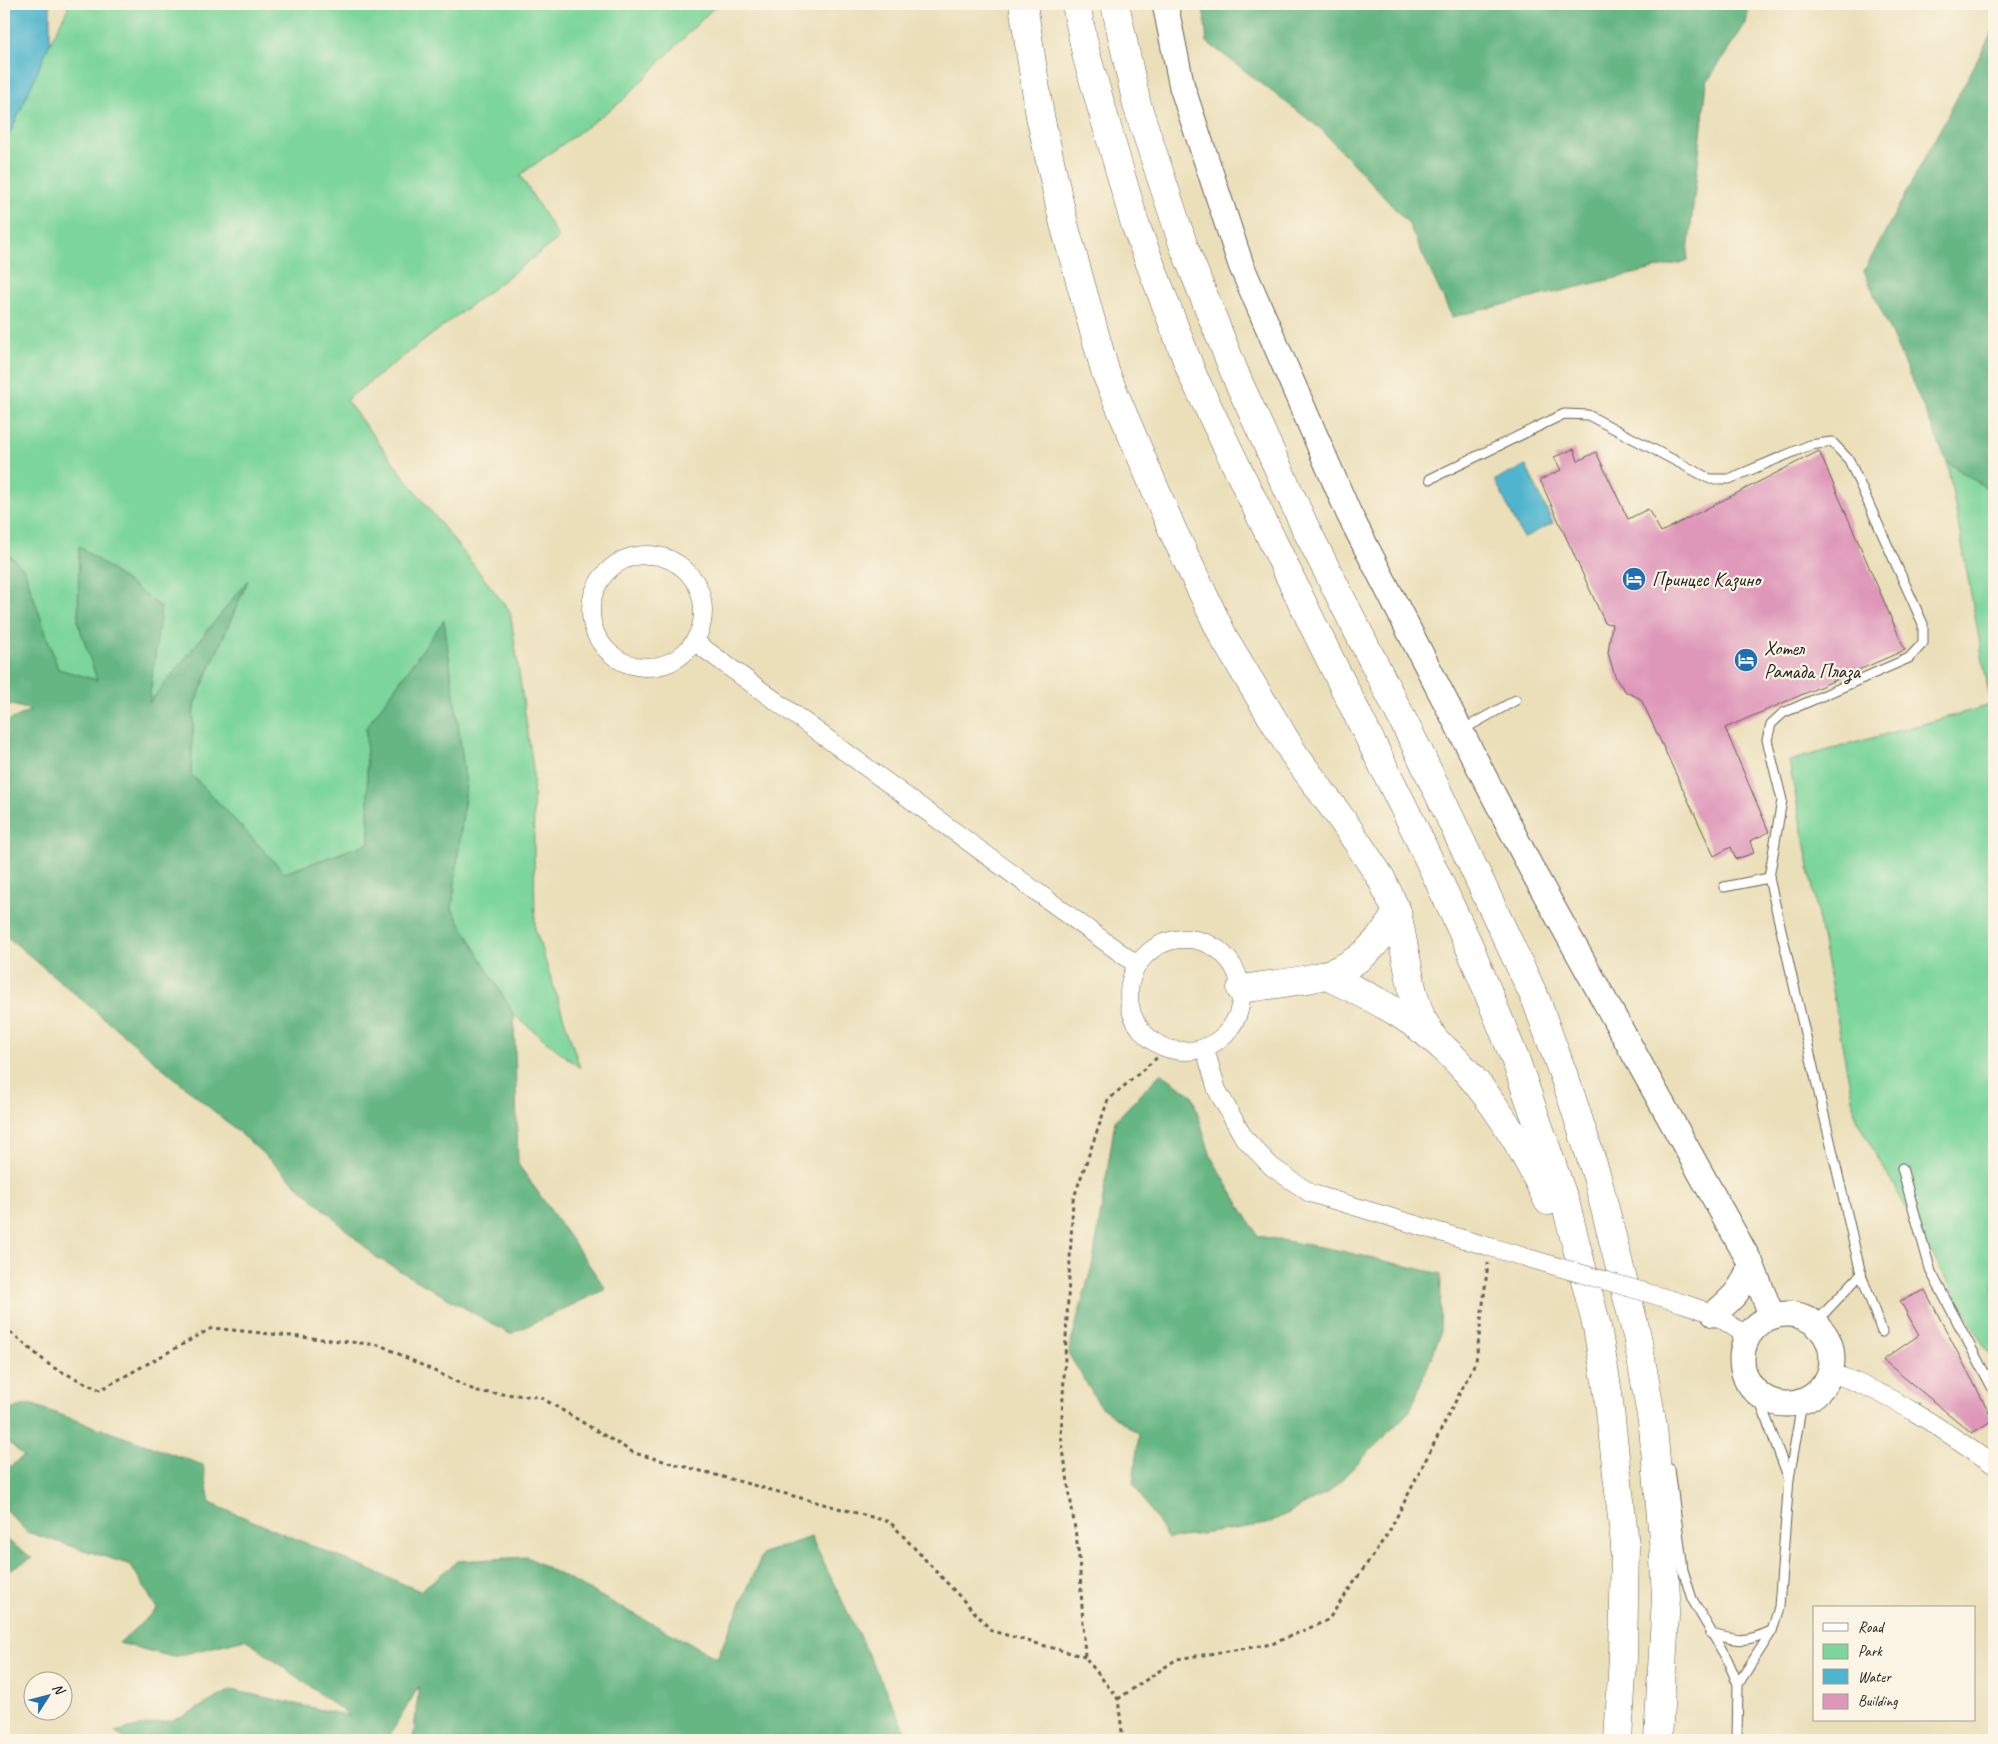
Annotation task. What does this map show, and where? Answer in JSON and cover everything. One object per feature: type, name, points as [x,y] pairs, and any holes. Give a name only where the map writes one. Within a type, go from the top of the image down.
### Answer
[{"type":"highway","points":[[1023,4],[1040,116],[1064,224],[1106,374],[1172,529],[1224,638],[1294,754],[1343,821],[1381,878],[1397,912],[1413,993],[1421,1017],[1434,1039]]},
{"type":"highway","points":[[1076,4],[1086,54],[1135,224],[1192,376],[1415,830],[1470,948],[1517,1064],[1566,1205],[1597,1327],[1608,1393],[1625,1545],[1623,1658],[1618,1740]]},
{"type":"highway","points":[[1115,4],[1137,105],[1184,247],[1238,381],[1306,528],[1418,750],[1536,1000],[1570,1093],[1597,1177],[1637,1336],[1653,1427],[1663,1538],[1666,1598],[1658,1740]]},
{"type":"highway","points":[[1241,989],[1327,976],[1352,964],[1373,947],[1387,931],[1397,912]]},
{"type":"highway","points":[[1327,976],[1401,1015],[1434,1039],[1475,1079],[1529,1160],[1556,1217],[1592,1352],[1612,1498],[1625,1545]]},
{"type":"street","points":[[1165,4],[1182,87],[1241,265],[1349,514],[1532,870],[1751,1264],[1772,1316]]},
{"type":"street","points":[[644,555],[661,557],[678,564],[691,576],[700,591],[703,608],[702,625],[695,642],[682,656],[664,665],[645,667],[626,663],[609,652],[598,637],[592,618],[593,599],[600,581],[612,568],[627,559],[644,555]]},
{"type":"street","points":[[695,642],[1137,965]]},
{"type":"street","points":[[1180,939],[1197,940],[1214,946],[1227,958],[1237,972],[1241,989],[1240,1008],[1233,1025],[1221,1039],[1205,1049],[1186,1052],[1167,1049],[1152,1041],[1140,1029],[1132,1015],[1128,998],[1130,981],[1137,965],[1149,952],[1163,943],[1180,939]]},
{"type":"street","points":[[1205,1049],[1217,1090],[1244,1138],[1272,1168],[1310,1193],[1714,1314],[1747,1336]]},
{"type":"street","points":[[1714,1314],[1732,1299],[1743,1285],[1751,1264]]},
{"type":"street","points":[[1795,1314],[1815,1324],[1824,1334],[1830,1346],[1832,1360],[1830,1373],[1824,1386],[1814,1396],[1802,1402],[1786,1405],[1771,1402],[1757,1394],[1747,1382],[1742,1367],[1741,1351],[1747,1336],[1754,1327],[1772,1316],[1795,1314]]},
{"type":"street","points":[[1830,1373],[1849,1378],[1899,1404],[1948,1433],[1994,1465]]},
{"type":"lane","points":[[1430,479],[1564,414],[1588,415],[1710,479],[1729,479],[1810,445],[1832,442],[1849,460],[1922,624],[1923,643],[1908,658],[1783,712],[1771,724],[1767,740],[1782,800],[1769,878],[1861,1274],[1882,1332]]},
{"type":"lane","points":[[1461,730],[1516,700]]},
{"type":"lane","points":[[1724,887],[1769,878]]},
{"type":"lane","points":[[1902,1168],[1932,1272],[1994,1391]]},
{"type":"lane","points":[[1815,1324],[1861,1274]]},
{"type":"lane","points":[[1637,1336],[1655,1382]]},
{"type":"lane","points":[[1757,1394],[1789,1479]]},
{"type":"lane","points":[[1738,1684],[1772,1631],[1779,1607],[1789,1479],[1802,1402]]},
{"type":"lane","points":[[1669,1456],[1683,1570],[1692,1599],[1738,1684],[1736,1740]]},
{"type":"lane","points":[[1711,1634],[1736,1641],[1753,1639],[1772,1631]]},
{"type":"path","points":[[1123,1740],[1118,1699],[1085,1657],[1079,1556],[1061,1436],[1073,1200],[1108,1100],[1167,1049]]},
{"type":"path","points":[[1118,1699],[1177,1659],[1272,1644],[1328,1620],[1389,1532],[1476,1361],[1490,1248]]},
{"type":"path","points":[[4,1326],[52,1367],[100,1390],[212,1328],[380,1345],[478,1392],[540,1397],[634,1453],[890,1522],[992,1631],[1085,1657]]},
{"type":"green space","points":[[70,4],[717,4],[622,101],[520,175],[559,238],[346,400],[510,611],[533,768],[535,929],[580,1068],[514,1015],[452,909],[466,785],[444,621],[366,728],[369,843],[285,873],[191,774],[194,705],[247,582],[149,703],[78,622],[98,681],[58,669],[24,569],[4,550],[4,147],[50,43]]},
{"type":"green space","points":[[1203,4],[1750,4],[1746,23],[1707,82],[1687,261],[1452,317],[1408,223],[1321,129],[1207,42]]},
{"type":"green space","points":[[1994,29],[1994,493],[1947,462],[1864,271]]},
{"type":"green space","points":[[1947,462],[1994,493],[1994,1356],[1987,1351],[1856,1119],[1789,761],[1991,705]]},
{"type":"green space","points":[[79,546],[161,607],[149,703],[248,580],[194,705],[191,774],[285,873],[369,843],[366,728],[444,620],[466,785],[452,909],[514,1015],[518,1164],[606,1289],[510,1334],[376,1257],[247,1139],[4,934],[4,723],[31,710],[4,703],[4,550],[24,569],[58,669],[97,680],[78,622]]},
{"type":"green space","points":[[1161,1073],[1192,1095],[1211,1157],[1258,1236],[1337,1250],[1441,1274],[1440,1335],[1410,1411],[1330,1491],[1267,1524],[1168,1539],[1133,1483],[1139,1434],[1101,1407],[1068,1353],[1093,1262],[1115,1121]]},
{"type":"green space","points":[[30,1404],[203,1465],[210,1503],[420,1591],[458,1561],[527,1557],[717,1658],[763,1553],[811,1537],[910,1740],[413,1740],[419,1686],[387,1740],[317,1738],[318,1740],[127,1740],[114,1732],[180,1718],[231,1690],[350,1716],[245,1639],[173,1657],[119,1643],[157,1609],[131,1565],[27,1532],[4,1508],[4,1471],[24,1456],[4,1438],[4,1411]]},
{"type":"green space","points":[[4,1538],[32,1558],[4,1572]]},
{"type":"water","points":[[4,4],[50,4],[50,43],[4,147]]},
{"type":"water","points":[[1526,466],[1553,523],[1523,538],[1495,480]]},
{"type":"building","name":"Хотел Рамада Плаза","points":[[1574,449],[1578,461],[1596,452],[1628,519],[1648,509],[1661,532],[1819,451],[1905,650],[1725,728],[1769,832],[1750,841],[1754,853],[1736,859],[1731,847],[1714,856],[1641,699],[1626,692],[1616,679],[1608,653],[1612,624],[1605,623],[1540,480],[1561,470],[1554,457]]},
{"type":"building","points":[[1925,1290],[1993,1420],[1972,1433],[1883,1360],[1919,1335],[1900,1301]]},
{"type":"place","name":"Принцес Казино","points":[[1634,579]]},
{"type":"place","name":"Хотел Рамада Плаза","points":[[1746,660]]}]
